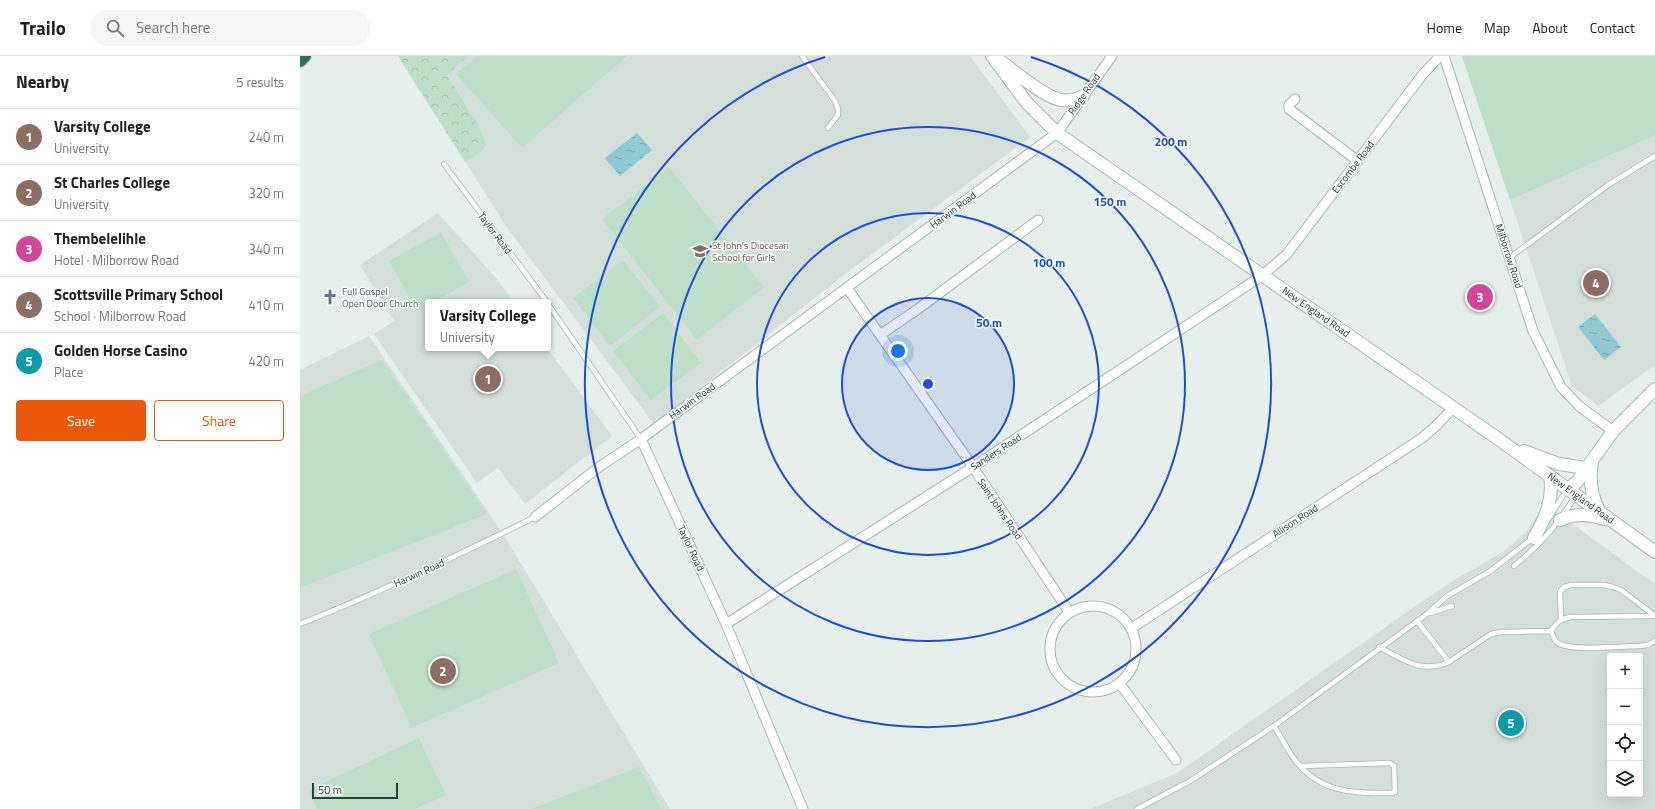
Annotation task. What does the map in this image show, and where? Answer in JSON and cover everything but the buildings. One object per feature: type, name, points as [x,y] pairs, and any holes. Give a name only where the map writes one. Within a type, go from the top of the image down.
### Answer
[{"type":"highway","points":[[300,61],[305,56]]},
{"type":"street","points":[[993,56],[1051,96],[1061,100],[1076,100],[1083,96]]},
{"type":"street","name":"New England Road","points":[[993,56],[1027,103],[1057,132],[1550,476],[1574,488],[1599,511],[1655,552]]},
{"type":"street","name":"Ridge Road","points":[[1057,132],[1112,56]]},
{"type":"street","name":"Escombe Road","points":[[1263,275],[1287,254],[1423,74],[1440,56]]},
{"type":"street","name":"Milborrow Road","points":[[1444,56],[1533,331],[1561,387],[1579,406],[1613,431]]},
{"type":"street","points":[[1295,99],[1289,105],[1289,109],[1358,161]]},
{"type":"street","name":"Harwin Road","points":[[535,517],[599,466],[641,439],[1057,132]]},
{"type":"street","points":[[880,335],[918,309],[1038,220]]},
{"type":"street","name":"Sanders Road","points":[[726,624],[973,467],[1263,275]]},
{"type":"street","name":"Saint Johns Road","points":[[847,288],[973,467],[1070,612]]},
{"type":"street","points":[[1574,488],[1613,431],[1655,389]]},
{"type":"street","name":"Allison Road","points":[[1132,628],[1422,438],[1453,408]]},
{"type":"street","points":[[1497,438],[1549,461],[1568,466],[1589,464]]},
{"type":"street","name":"Taylor Road","points":[[641,439],[726,624],[803,809]]},
{"type":"street","points":[[1589,464],[1592,490],[1599,511]]},
{"type":"street","points":[[1534,538],[1549,503],[1551,487],[1550,476]]},
{"type":"street","points":[[1560,520],[1580,514],[1597,516],[1613,522]]},
{"type":"street","points":[[1086,606],[1104,606],[1120,614],[1132,628],[1138,648],[1133,668],[1120,684],[1108,690],[1094,693],[1080,690],[1068,684],[1058,674],[1052,661],[1050,648],[1052,634],[1059,622],[1070,612],[1086,606]]},
{"type":"street","points":[[1120,684],[1176,760]]},
{"type":"lane","points":[[802,56],[838,109],[838,115],[828,128]]},
{"type":"lane","points":[[1509,258],[1608,185],[1655,156]]},
{"type":"lane","name":"Taylor Road","points":[[444,164],[544,299]]},
{"type":"lane","name":"Taylor Road","points":[[551,309],[641,439]]},
{"type":"lane","points":[[1514,566],[1540,544],[1560,520],[1574,488]]},
{"type":"lane","points":[[1138,809],[1190,781],[1274,726],[1379,647],[1427,614],[1448,596],[1489,572],[1534,538],[1574,488]]},
{"type":"lane","name":"Harwin Road","points":[[300,624],[437,566],[535,517]]},
{"type":"lane","points":[[1561,619],[1560,592],[1564,587],[1571,585],[1604,585],[1613,587],[1620,590],[1654,616]]},
{"type":"lane","points":[[1427,614],[1452,606]]},
{"type":"lane","points":[[1551,631],[1556,623],[1561,619],[1571,617],[1654,616]]},
{"type":"lane","points":[[1417,621],[1449,662]]},
{"type":"lane","points":[[1379,647],[1418,666],[1436,666],[1449,662],[1491,634],[1512,631],[1551,631]]},
{"type":"lane","points":[[1551,631],[1553,637],[1559,644],[1572,647],[1639,646],[1655,641]]},
{"type":"lane","points":[[1274,726],[1300,766],[1322,784],[1338,790],[1356,793],[1392,793],[1395,790],[1394,766],[1390,763],[1300,766]]},
{"type":"shaded area","name":"St John's Diocesan School for Girls","points":[[398,56],[970,56],[1030,137],[844,275],[654,424],[506,226]]},
{"type":"shaded area","points":[[1462,56],[1655,56],[1655,365],[1598,406],[1572,386]]},
{"type":"shaded area","points":[[438,213],[495,277],[512,299],[425,299],[425,351],[549,351],[612,436],[525,504],[498,468],[477,483],[374,334],[394,321],[360,265]]},
{"type":"shaded area","points":[[369,336],[503,534],[670,809],[300,809],[300,370]]},
{"type":"shaded area","points":[[1545,504],[1655,584],[1655,809],[1090,809],[1177,773],[1414,607],[1456,579],[1503,552],[1527,531]]},
{"type":"green space","points":[[398,56],[468,56],[447,75],[479,127],[487,145],[477,155],[465,162]]},
{"type":"green space","points":[[477,56],[627,56],[522,148],[456,74]]},
{"type":"green space","points":[[1462,56],[1655,56],[1655,135],[1510,200]]},
{"type":"green space","points":[[669,167],[764,287],[697,340],[602,219]]},
{"type":"green space","points":[[441,232],[469,282],[438,299],[425,299],[425,307],[417,311],[389,261]]},
{"type":"green space","points":[[623,260],[660,307],[610,346],[573,298]]},
{"type":"green space","points":[[663,313],[701,363],[651,400],[613,351]]},
{"type":"green space","points":[[382,360],[487,514],[300,588],[300,396]]},
{"type":"green space","points":[[516,569],[559,663],[411,728],[369,634]]},
{"type":"green space","points":[[419,738],[446,795],[415,809],[317,809],[308,790]]},
{"type":"green space","points":[[639,767],[661,809],[531,809]]},
{"type":"water","points":[[637,133],[652,150],[620,176],[605,158]]},
{"type":"water","points":[[1595,314],[1621,347],[1604,360],[1578,327]]},
{"type":"place","name":"St John's Diocesan School for Girls","points":[[700,251]]},
{"type":"place","name":"Scottsville Primary School","points":[[1596,283]]},
{"type":"place","name":"Full Gospel Open Door Church","points":[[330,297]]},
{"type":"place","name":"Thembelelihle","points":[[1480,297]]},
{"type":"place","name":"Varsity College","points":[[488,379]]},
{"type":"place","name":"St Charles College","points":[[443,671]]},
{"type":"place","name":"Golden Horse Casino","points":[[1511,723]]}]
